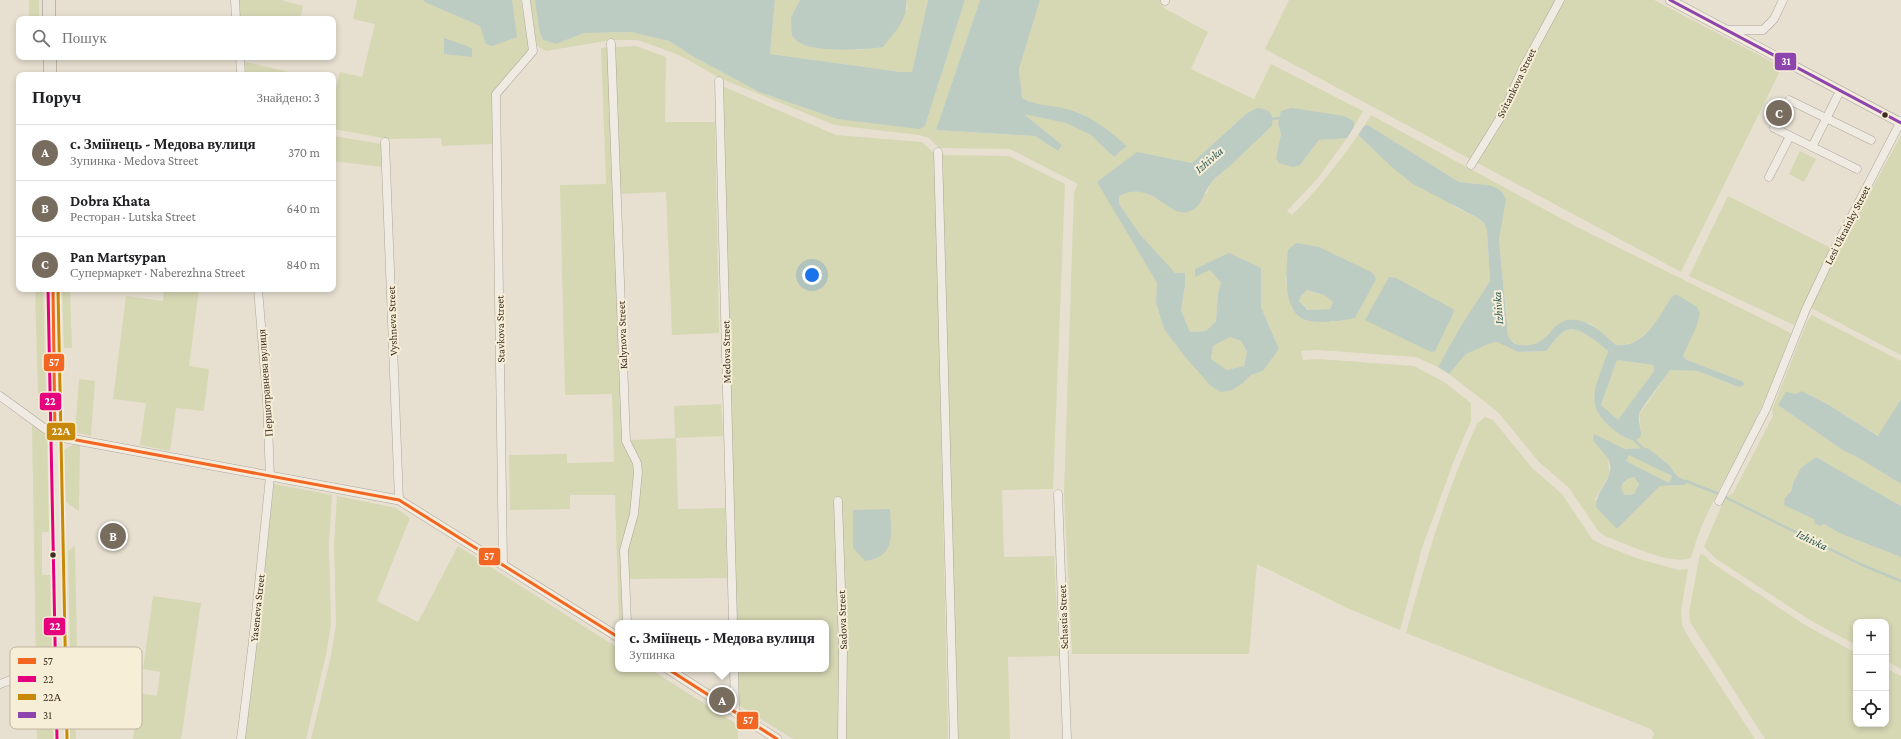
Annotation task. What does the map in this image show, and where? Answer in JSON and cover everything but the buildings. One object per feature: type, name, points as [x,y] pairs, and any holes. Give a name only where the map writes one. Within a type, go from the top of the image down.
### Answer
[{"type":"main road","points":[[48,0],[49,16]]},
{"type":"main road","points":[[50,60],[50,72]]},
{"type":"main road","points":[[53,292],[59,647]]},
{"type":"main road","points":[[62,729],[62,739]]},
{"type":"street","points":[[235,0],[236,16]]},
{"type":"street","name":"Stavkova Street","points":[[503,564],[496,94],[533,51],[526,0]]},
{"type":"street","name":"Svitankova Street","points":[[1471,165],[1502,115],[1522,70],[1560,0]]},
{"type":"street","points":[[1670,0],[1901,122]]},
{"type":"street","points":[[1727,30],[1763,30],[1774,19],[1782,0]]},
{"type":"street","name":"Kalynova Street","points":[[611,44],[626,441],[638,463],[634,514],[624,550],[627,620]]},
{"type":"street","points":[[240,60],[241,72]]},
{"type":"street","name":"Medova Street","points":[[719,81],[733,620]]},
{"type":"street","points":[[1812,147],[1840,90]]},
{"type":"street","points":[[1789,100],[1872,140]]},
{"type":"street","name":"Lesi Ukrainky Street","points":[[1719,501],[1766,410],[1797,330],[1833,252],[1901,122]]},
{"type":"street","points":[[1774,128],[1857,170]]},
{"type":"street","points":[[1770,177],[1790,136]]},
{"type":"street","name":"Vyshneva Street","points":[[385,142],[399,500]]},
{"type":"street","points":[[938,152],[954,739]]},
{"type":"street","name":"Першотравнева вулиця","points":[[258,292],[267,398],[270,477]]},
{"type":"street","points":[[0,396],[55,436],[399,500],[615,635]]},
{"type":"street","name":"Yaseneva Street","points":[[242,739],[270,477]]},
{"type":"street","name":"Schastia Street","points":[[1058,494],[1067,739]]},
{"type":"street","name":"Sadova Street","points":[[838,500],[843,648],[842,739]]},
{"type":"street","points":[[673,672],[777,739]]},
{"type":"street","points":[[734,672],[735,712]]},
{"type":"street","points":[[0,684],[10,680]]},
{"type":"green space","points":[[29,0],[39,0],[39,16],[29,16]]},
{"type":"green space","points":[[239,0],[281,0],[303,6],[301,16],[240,16]]},
{"type":"green space","points":[[357,0],[521,0],[529,49],[492,94],[493,144],[442,146],[441,138],[389,139],[336,130],[336,89],[340,72],[362,77],[375,24],[353,19]]},
{"type":"green space","points":[[530,0],[535,0],[539,30],[543,40],[556,44],[584,33],[631,32],[669,41],[694,57],[759,92],[837,119],[925,126],[965,0],[980,0],[936,130],[1035,136],[1058,151],[1062,145],[1023,113],[1066,123],[1092,135],[1114,157],[1127,146],[1022,98],[1019,69],[1040,0],[1159,0],[1164,8],[1208,32],[1191,69],[1254,99],[1271,64],[1363,111],[1354,127],[1354,121],[1278,124],[1281,134],[1276,158],[1300,165],[1319,140],[1347,138],[1318,178],[1287,211],[1292,215],[1301,206],[1327,176],[1358,135],[1369,146],[1457,208],[1478,218],[1485,224],[1487,230],[1490,281],[1459,329],[1438,367],[1416,357],[1318,350],[1301,351],[1303,360],[1318,359],[1414,366],[1444,382],[1471,403],[1471,421],[1455,458],[1422,548],[1400,630],[1347,608],[1257,564],[1249,654],[1072,654],[1064,494],[1074,192],[1078,184],[1010,149],[939,148],[929,138],[919,135],[834,125],[720,78],[679,55],[638,40],[611,40],[546,51],[537,46]],"holes":[[[1246,114],[1272,126],[1210,184],[1207,193],[1175,209],[1144,192],[1131,190],[1119,196],[1119,204],[1139,233],[1185,286],[1181,310],[1190,332],[1206,331],[1216,321],[1218,293],[1221,283],[1210,270],[1261,268],[1261,307],[1279,349],[1263,371],[1251,375],[1243,383],[1164,329],[1156,303],[1157,283],[1098,182],[1137,153],[1192,163]],[[1285,277],[1376,279],[1333,322],[1292,309]]]},
{"type":"green space","points":[[775,0],[800,0],[791,17],[802,44],[812,47],[862,50],[908,9],[906,0],[928,0],[912,72],[901,72],[770,54]]},
{"type":"green space","points":[[1289,0],[1654,0],[1782,67],[1681,272],[1265,49]]},
{"type":"green space","points":[[636,46],[666,57],[665,122],[715,122],[719,333],[672,335],[666,192],[620,194],[615,47]]},
{"type":"green space","points":[[609,47],[623,441],[635,464],[631,513],[621,550],[624,620],[619,620],[615,495],[570,495],[570,509],[510,510],[509,455],[567,454],[567,463],[614,462],[612,394],[565,395],[560,185],[606,184],[601,48]]},
{"type":"green space","points":[[245,62],[290,72],[246,72]]},
{"type":"green space","points":[[722,86],[836,135],[922,142],[935,154],[948,739],[793,739],[738,705],[737,672],[829,672],[829,620],[736,620]]},
{"type":"green space","points":[[1371,115],[1577,227],[1791,333],[1756,419],[1707,515],[1691,558],[1682,560],[1661,557],[1607,537],[1599,532],[1569,488],[1539,462],[1498,412],[1449,374],[1466,354],[1491,343],[1497,342],[1518,352],[1546,351],[1563,332],[1574,330],[1580,332],[1593,339],[1608,351],[1593,398],[1623,437],[1633,440],[1638,438],[1641,430],[1639,415],[1670,370],[1697,371],[1739,387],[1745,385],[1742,381],[1687,360],[1683,355],[1685,349],[1676,294],[1672,297],[1650,330],[1635,341],[1626,344],[1616,345],[1590,323],[1560,323],[1549,335],[1537,344],[1532,346],[1518,345],[1510,339],[1508,335],[1499,240],[1501,224],[1488,185],[1459,182],[1368,125],[1364,126]],"holes":[[[1594,435],[1625,449],[1648,448],[1669,465],[1677,476],[1688,482],[1684,485],[1660,486],[1617,529],[1595,499],[1610,474],[1608,459]]]},
{"type":"green space","points":[[1901,135],[1901,355],[1811,308],[1837,254]]},
{"type":"green space","points":[[336,136],[381,144],[382,167],[336,161]]},
{"type":"green space","points":[[1800,151],[1816,159],[1804,182],[1789,174]]},
{"type":"green space","points":[[942,155],[1009,156],[1065,184],[1053,489],[1002,490],[1004,557],[1054,556],[1059,656],[1008,657],[1010,739],[958,739]]},
{"type":"green space","points":[[1728,196],[1831,248],[1794,325],[1689,276]]},
{"type":"green space","points":[[1307,290],[1324,295],[1333,302],[1330,309],[1309,310],[1299,301],[1301,296]]},
{"type":"green space","points":[[35,292],[43,292],[46,396],[38,396]]},
{"type":"green space","points":[[62,292],[70,292],[72,348],[64,348]]},
{"type":"green space","points":[[164,292],[199,292],[189,366],[209,369],[204,411],[176,408],[170,451],[140,445],[146,403],[113,399],[126,296],[163,301]]},
{"type":"green space","points":[[1812,315],[1901,361],[1901,399],[1879,436],[1829,405],[1802,391],[1778,405],[1844,451],[1859,458],[1901,484],[1901,506],[1816,457],[1803,468],[1793,483],[1788,497],[1824,524],[1839,533],[1901,557],[1901,669],[1889,663],[1889,619],[1853,619],[1853,643],[1808,619],[1715,558],[1704,547],[1725,497],[1733,493],[1773,416],[1772,410],[1807,322]]},
{"type":"green space","points":[[1230,337],[1241,341],[1247,352],[1244,366],[1227,370],[1211,360],[1213,346]]},
{"type":"green space","points":[[1617,360],[1653,365],[1654,371],[1618,421],[1601,405]]},
{"type":"green space","points":[[79,379],[95,381],[91,436],[75,432]]},
{"type":"green space","points":[[721,404],[723,436],[676,438],[678,509],[725,508],[727,578],[630,579],[628,551],[642,472],[641,462],[630,440],[675,438],[674,406]]},
{"type":"green space","points":[[1485,417],[1493,420],[1532,468],[1562,494],[1593,540],[1639,559],[1679,570],[1688,569],[1681,611],[1682,625],[1692,643],[1755,739],[1652,739],[1654,734],[1651,729],[1406,633],[1446,501],[1477,424]]},
{"type":"green space","points":[[32,425],[47,436],[49,532],[42,532],[42,575],[50,575],[52,647],[36,647]]},
{"type":"green space","points":[[73,445],[80,445],[79,511],[66,502],[64,450]]},
{"type":"green space","points":[[1630,454],[1672,476],[1669,483],[1626,461]]},
{"type":"green space","points":[[1634,477],[1639,484],[1634,494],[1625,495],[1622,489],[1623,484]]},
{"type":"green space","points":[[274,484],[332,495],[329,544],[331,624],[326,655],[306,739],[245,739]]},
{"type":"green space","points":[[337,496],[396,508],[410,518],[377,601],[418,622],[458,546],[615,646],[615,672],[655,672],[738,725],[738,739],[311,739],[331,656],[336,624],[334,544]]},
{"type":"green space","points":[[75,546],[77,647],[70,647],[68,551]]},
{"type":"green space","points":[[1700,554],[1704,555],[1711,562],[1805,625],[1853,651],[1853,727],[1889,727],[1889,670],[1901,676],[1901,739],[1765,739],[1690,622],[1689,612]]},
{"type":"green space","points":[[153,596],[201,603],[181,739],[133,739],[135,729],[142,729],[142,693],[157,696],[160,672],[143,669]]},
{"type":"green space","points":[[37,729],[53,729],[53,739],[37,739]]},
{"type":"green space","points":[[70,729],[76,729],[76,739],[70,739]]},
{"type":"water","points":[[423,0],[512,0],[517,37],[492,46],[486,44],[480,26]]},
{"type":"water","points":[[535,0],[775,0],[770,54],[901,72],[912,72],[928,0],[965,0],[925,126],[919,129],[837,119],[759,92],[694,57],[669,41],[631,32],[584,33],[556,44],[543,40],[539,30]]},
{"type":"water","points":[[800,0],[906,0],[906,7],[900,25],[883,47],[865,49],[830,49],[810,47],[802,44],[792,36],[791,17]]},
{"type":"water","points":[[980,0],[1040,0],[1019,69],[1022,98],[1034,103],[1067,109],[1088,117],[1127,146],[1114,157],[1091,135],[1066,123],[1024,114],[1062,145],[1058,151],[1035,136],[936,130]]},
{"type":"water","points":[[444,38],[472,48],[472,57],[444,54]]},
{"type":"water","points":[[1257,108],[1268,111],[1272,115],[1272,126],[1213,180],[1196,208],[1187,212],[1179,212],[1158,199],[1141,192],[1131,192],[1119,196],[1119,204],[1139,233],[1175,273],[1185,273],[1185,286],[1181,310],[1190,332],[1206,331],[1216,321],[1218,293],[1221,283],[1210,270],[1195,277],[1195,269],[1229,253],[1261,268],[1261,307],[1279,349],[1263,371],[1251,375],[1243,383],[1232,390],[1221,392],[1211,386],[1186,358],[1164,329],[1156,303],[1157,283],[1097,182],[1137,152],[1192,163],[1246,114]],"holes":[[[1230,337],[1241,341],[1247,352],[1244,366],[1227,370],[1211,359],[1213,346]]]},
{"type":"water","points":[[1292,108],[1344,116],[1354,121],[1354,127],[1347,138],[1319,140],[1300,165],[1293,167],[1279,163],[1276,158],[1281,134],[1278,124],[1281,111]]},
{"type":"water","points":[[1368,125],[1459,182],[1488,185],[1497,188],[1502,192],[1506,199],[1499,240],[1508,335],[1512,341],[1519,345],[1530,345],[1537,343],[1562,322],[1575,320],[1588,323],[1616,345],[1626,345],[1635,342],[1650,330],[1672,297],[1676,294],[1697,307],[1700,313],[1697,325],[1683,356],[1687,360],[1742,381],[1745,385],[1739,387],[1697,371],[1670,370],[1640,412],[1639,418],[1641,434],[1638,439],[1633,440],[1618,433],[1606,423],[1599,414],[1595,405],[1594,396],[1608,351],[1593,339],[1580,332],[1568,330],[1563,332],[1546,351],[1518,352],[1497,342],[1491,343],[1466,354],[1449,374],[1438,367],[1459,329],[1490,281],[1487,230],[1485,224],[1478,218],[1413,184],[1394,169],[1358,135],[1364,126]],"holes":[[[1617,360],[1653,365],[1654,371],[1618,420],[1601,405]]]},
{"type":"water","points":[[1296,243],[1319,247],[1373,273],[1376,279],[1355,318],[1318,322],[1306,320],[1298,316],[1289,300],[1287,290],[1286,279],[1288,250]],"holes":[[[1307,290],[1324,295],[1333,302],[1330,309],[1308,310],[1299,301],[1301,296]]]},
{"type":"water","points":[[1389,277],[1396,278],[1453,309],[1454,312],[1435,351],[1431,352],[1365,320]]},
{"type":"water","points":[[1802,391],[1829,405],[1878,436],[1901,399],[1901,484],[1859,458],[1844,451],[1778,405],[1786,392],[1796,394]]},
{"type":"water","points":[[1594,434],[1625,449],[1648,448],[1669,465],[1677,476],[1689,482],[1684,485],[1660,486],[1617,529],[1596,507],[1599,494],[1609,476],[1610,464],[1607,457],[1593,440]],"holes":[[[1629,455],[1672,476],[1669,483],[1626,461]],[[1634,477],[1639,484],[1634,494],[1625,495],[1622,489],[1623,483]]]},
{"type":"water","points":[[1816,457],[1901,506],[1901,557],[1839,533],[1824,524],[1820,526],[1815,524],[1814,519],[1784,505],[1785,498],[1791,491],[1793,483],[1801,468]]},
{"type":"water","points":[[890,509],[891,535],[887,549],[883,555],[875,559],[865,561],[853,548],[853,510]]},
{"type":"waterway","name":"Izhivka","points":[[1271,119],[1282,118]]},
{"type":"waterway","name":"Izhivka","points":[[1632,438],[1646,451]]},
{"type":"waterway","name":"Izhivka","points":[[1686,481],[1719,494]]},
{"type":"waterway","name":"Izhivka","points":[[1725,497],[1860,564],[1901,581]]},
{"type":"transit line","name":"31","points":[[1670,0],[1901,123]]},
{"type":"transit line","name":"22","points":[[48,292],[55,647]]},
{"type":"transit line","name":"57","points":[[53,292],[55,436]]},
{"type":"transit line","name":"22А","points":[[58,292],[65,647]]},
{"type":"transit line","name":"57","points":[[55,436],[399,500],[615,635]]},
{"type":"transit line","name":"57","points":[[673,672],[777,739]]},
{"type":"transit line","name":"22","points":[[57,729],[57,739]]},
{"type":"transit line","name":"22А","points":[[67,729],[67,739]]},
{"type":"place","name":"Pan Martsypan","points":[[1779,113]]},
{"type":"place","name":"Dobra Khata","points":[[113,536]]},
{"type":"place","name":"с. Зміїнець - Медова вулиця","points":[[722,700]]}]
